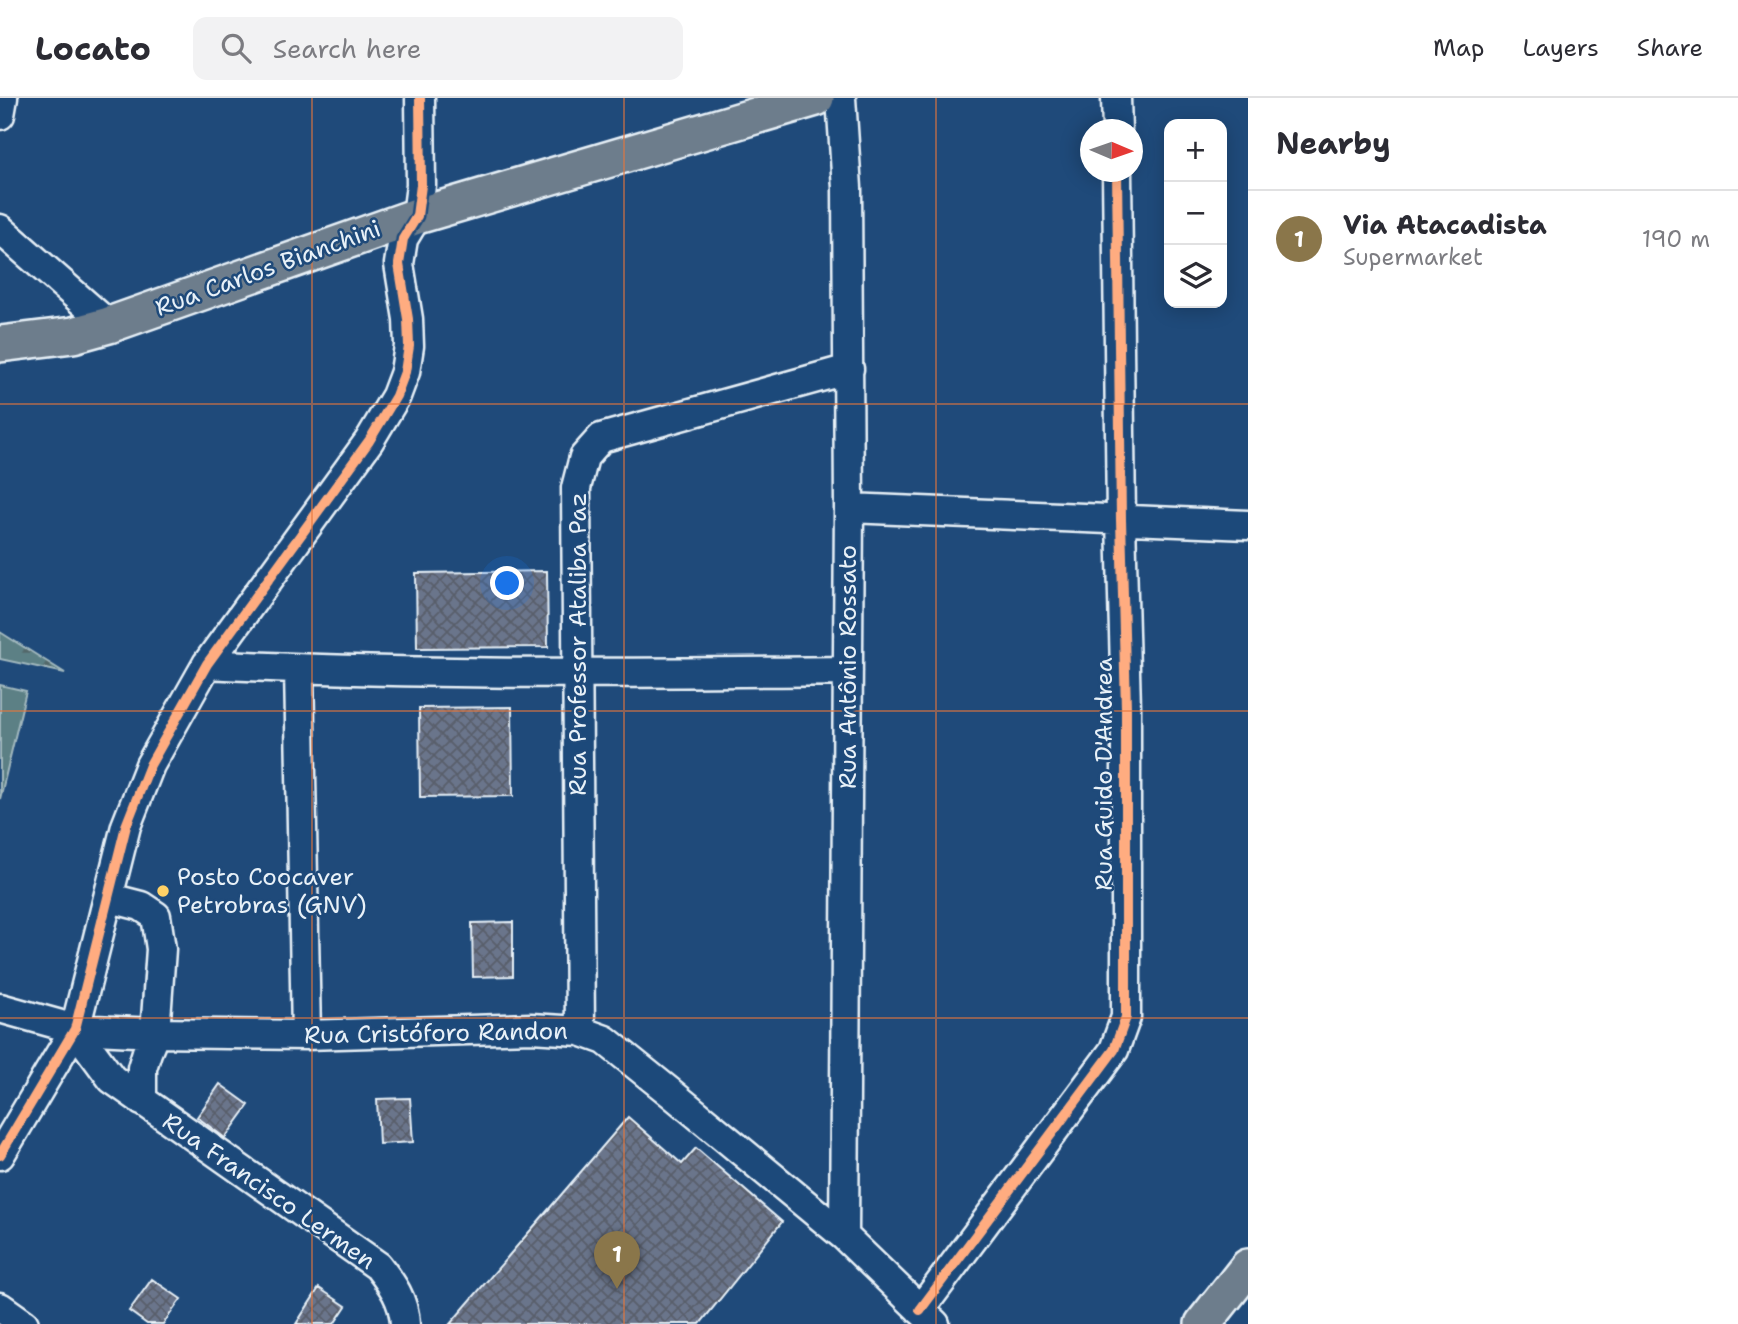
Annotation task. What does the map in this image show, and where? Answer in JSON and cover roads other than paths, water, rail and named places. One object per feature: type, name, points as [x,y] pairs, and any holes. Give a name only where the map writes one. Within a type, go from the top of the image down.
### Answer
[{"type":"main road","name":"Rua Carlos Bianchini","points":[[0,344],[73,335],[109,325],[417,216],[816,98]]},
{"type":"main road","points":[[1203,1324],[1248,1267]]},
{"type":"street","points":[[0,115],[3,98]]},
{"type":"street","points":[[0,1154],[75,1029],[126,826],[150,765],[207,664],[369,441],[396,396],[405,372],[409,346],[408,319],[399,264],[403,239],[417,216],[421,185],[420,98]]},
{"type":"street","name":"Rua Antônio Rossato","points":[[841,98],[847,188],[849,369],[844,1236]]},
{"type":"street","points":[[1116,98],[1117,119]]},
{"type":"street","name":"Rua Guido D'Andrea","points":[[928,1317],[1114,1050],[1126,1017],[1126,708],[1117,182]]},
{"type":"street","points":[[0,229],[109,325]]},
{"type":"street","name":"Rua Professor Ataliba Paz","points":[[580,1031],[576,488],[584,457],[601,438],[849,369]]},
{"type":"street","points":[[849,508],[1248,525]]},
{"type":"street","points":[[207,664],[299,669],[576,673],[848,671]]},
{"type":"street","points":[[299,669],[306,1035]]},
{"type":"street","name":"Rua Francisco Lermen","points":[[110,898],[141,906],[156,916],[161,949],[155,1033],[142,1068],[142,1101]]},
{"type":"street","name":"Rua Cristóforo Randon","points":[[0,1008],[75,1029],[155,1033],[306,1035],[531,1028],[580,1031],[605,1040],[844,1236],[928,1317]]},
{"type":"street","name":"Rua Francisco Lermen","points":[[75,1029],[113,1079],[378,1266],[396,1290],[405,1314],[405,1324]]},
{"type":"street","points":[[0,1307],[24,1324]]},
{"type":"place","name":"Posto Coocaver Petrobras (GNV)","points":[[163,891]]},
{"type":"place","name":"Via Atacadista","points":[[617,1289]]}]
